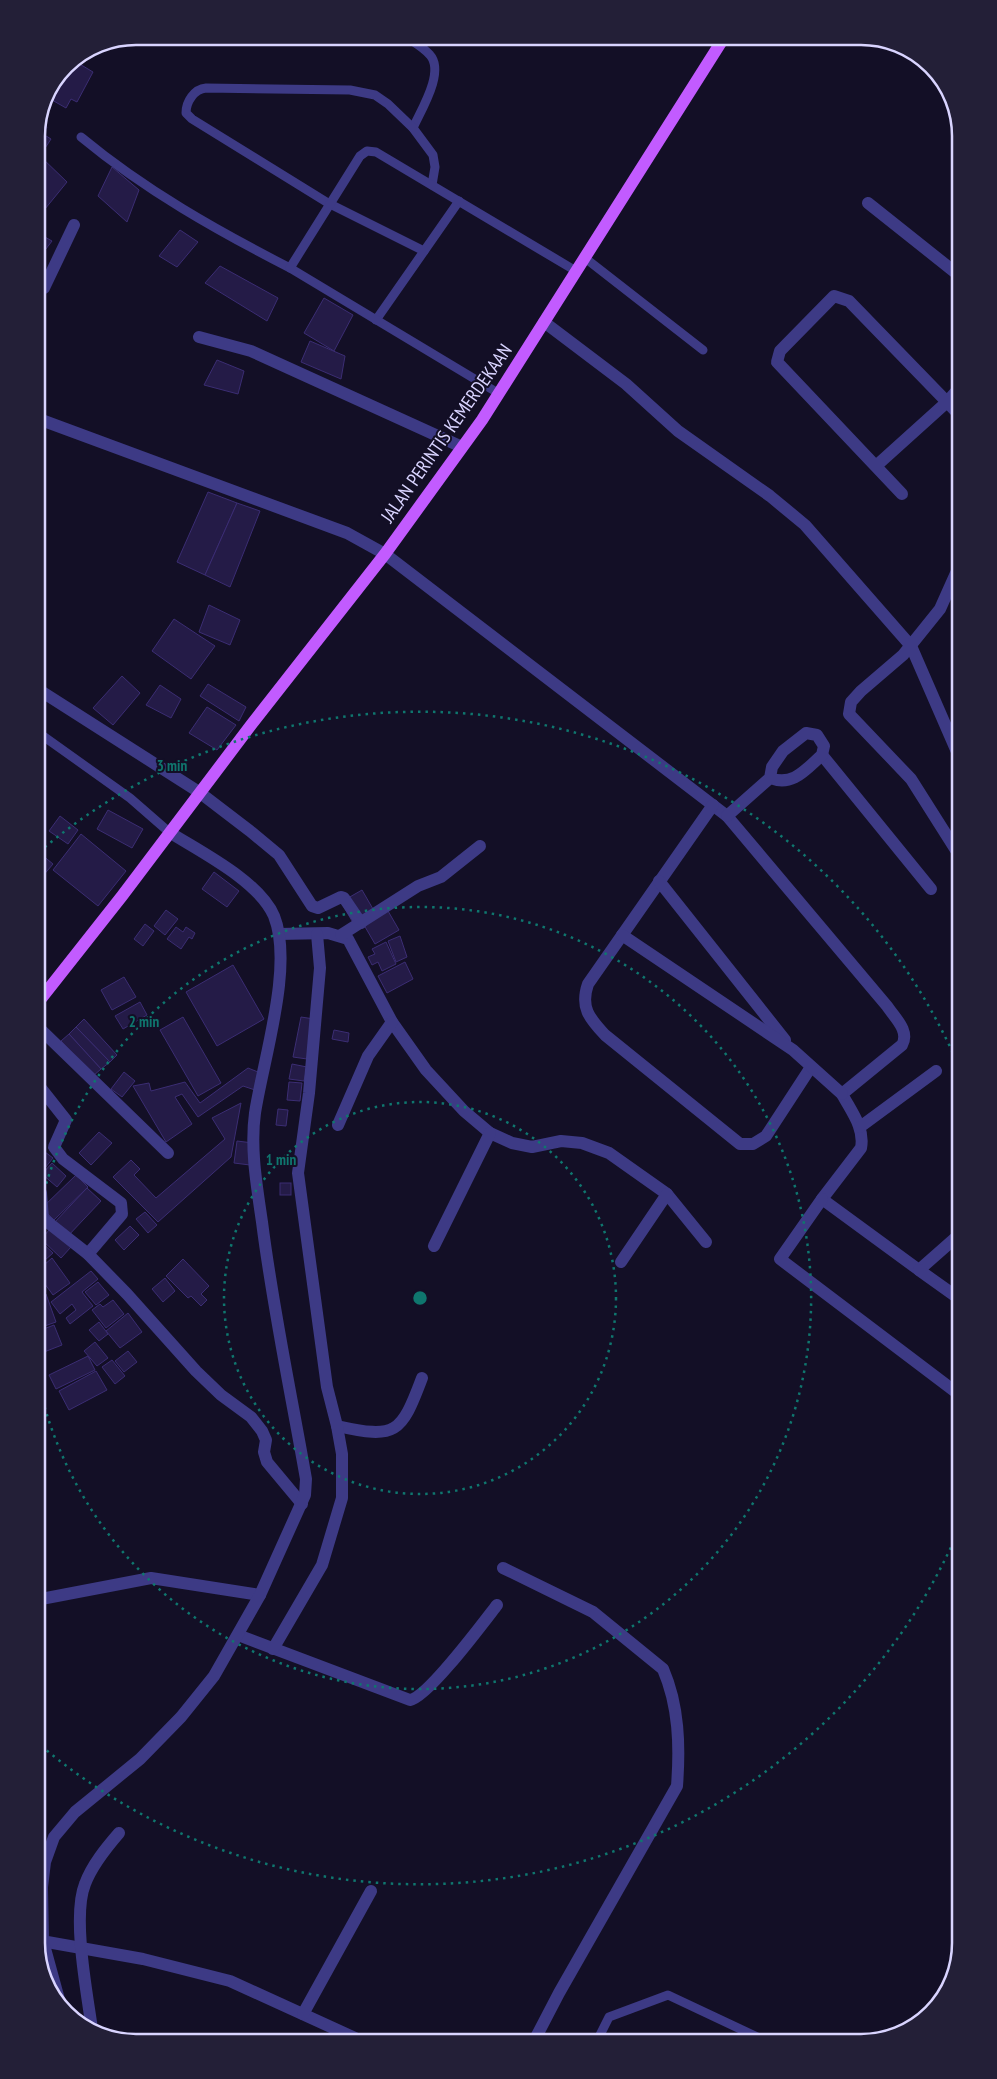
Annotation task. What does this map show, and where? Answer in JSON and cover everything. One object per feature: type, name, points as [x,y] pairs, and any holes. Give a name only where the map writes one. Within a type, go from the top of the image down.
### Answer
[{"type":"main road","name":"JALAN PERINTIS KEMERDEKAAN","points":[[45,993],[385,554],[462,447],[498,394],[719,45]]},
{"type":"street","points":[[868,204],[952,270]]},
{"type":"street","points":[[45,286],[74,225]]},
{"type":"street","points":[[902,494],[777,362],[780,351],[834,296],[848,300],[952,407]]},
{"type":"street","points":[[544,322],[626,384],[678,431],[770,496],[805,525],[912,646],[952,740]]},
{"type":"street","points":[[199,337],[250,351],[462,447]]},
{"type":"street","points":[[876,466],[952,396]]},
{"type":"street","points":[[45,421],[347,533],[385,554],[727,816],[887,1006],[905,1032],[905,1039],[902,1045],[842,1094]]},
{"type":"street","points":[[952,582],[940,609],[912,646],[861,691],[851,702],[849,714],[911,779],[952,844]]},
{"type":"street","points":[[45,694],[197,795],[280,854],[312,906],[318,908],[341,897],[344,898],[361,923]]},
{"type":"street","points":[[727,816],[770,778],[772,767],[783,751],[806,733],[817,735],[824,746],[822,755],[789,782],[780,782],[770,778]]},
{"type":"street","points":[[822,755],[931,889]]},
{"type":"street","points":[[713,805],[588,984],[584,997],[585,1006],[593,1022],[605,1035],[740,1144],[753,1144],[766,1136],[811,1067]]},
{"type":"street","points":[[45,1862],[54,1837],[75,1812],[140,1759],[181,1717],[243,1637],[305,1495],[306,1479],[271,1291],[255,1167],[255,1116],[278,986],[284,933],[255,890],[171,830]]},
{"type":"street","points":[[341,935],[418,886],[440,877],[480,846]]},
{"type":"street","points":[[659,882],[792,1050]]},
{"type":"street","points":[[284,933],[328,933],[341,935],[348,939],[392,1022],[426,1070],[464,1111],[490,1133],[512,1143],[532,1147],[561,1141],[582,1143],[609,1152],[667,1194],[680,1207],[706,1242]]},
{"type":"street","points":[[269,1648],[322,1565],[342,1498],[342,1454],[327,1387],[298,1173],[309,1093],[320,968],[313,934]]},
{"type":"street","points":[[622,934],[792,1050],[842,1094],[860,1127],[861,1148],[780,1259],[952,1389]]},
{"type":"street","points":[[338,1126],[368,1056],[392,1022]]},
{"type":"street","points":[[45,1034],[168,1153]]},
{"type":"street","points":[[860,1127],[936,1071]]},
{"type":"street","points":[[45,1093],[66,1120],[54,1147],[62,1159],[121,1203],[122,1214],[88,1254]]},
{"type":"street","points":[[434,1246],[490,1133]]},
{"type":"street","points":[[621,1262],[667,1194]]},
{"type":"street","points":[[822,1199],[952,1294]]},
{"type":"street","points":[[45,1220],[88,1254],[220,1395],[251,1417],[262,1431],[266,1440],[264,1452],[268,1462],[302,1504]]},
{"type":"street","points":[[919,1270],[952,1241]]},
{"type":"street","points":[[337,1426],[371,1433],[386,1432],[403,1422],[422,1378]]},
{"type":"street","points":[[503,1568],[593,1612],[663,1669],[669,1682],[678,1722],[676,1786],[538,2034]]},
{"type":"street","points":[[45,1598],[151,1578],[260,1595]]},
{"type":"street","points":[[243,1637],[401,1698],[416,1699],[434,1682],[497,1605]]},
{"type":"street","points":[[91,2022],[76,1948],[84,1885],[101,1855],[119,1833]]},
{"type":"street","points":[[303,2014],[370,1891]]},
{"type":"street","points":[[45,1941],[143,1959],[230,1981],[346,2034]]},
{"type":"street","points":[[45,1946],[56,1987]]},
{"type":"lane","points":[[413,128],[434,82],[435,68],[431,55],[418,45]]},
{"type":"lane","points":[[424,251],[328,203],[192,120],[186,114],[186,108],[198,89],[206,88],[362,91],[375,95],[388,104],[413,128],[433,155],[435,167],[432,185]]},
{"type":"lane","points":[[81,137],[151,190],[240,242],[290,268],[498,394]]},
{"type":"lane","points":[[290,268],[328,203],[360,156],[367,151],[376,152],[576,271]]},
{"type":"lane","points":[[376,320],[459,201]]},
{"type":"lane","points":[[584,258],[703,350]]},
{"type":"lane","points":[[45,738],[130,798],[171,830]]},
{"type":"lane","points":[[600,2034],[609,2017],[668,1995],[751,2034]]},
{"type":"building","points":[[80,64],[93,72],[77,102],[71,99],[66,108],[52,100],[60,85]]},
{"type":"building","points":[[45,135],[51,139],[45,148]]},
{"type":"building","points":[[45,161],[67,182],[45,209]]},
{"type":"building","points":[[112,167],[139,190],[127,222],[98,196]]},
{"type":"building","points":[[180,230],[198,242],[177,267],[159,256]]},
{"type":"building","points":[[45,237],[52,241],[45,250]]},
{"type":"building","points":[[220,266],[278,298],[267,321],[205,283]]},
{"type":"building","points":[[324,298],[353,315],[334,351],[304,333]]},
{"type":"building","points":[[310,341],[345,356],[341,379],[301,362]]},
{"type":"building","points":[[217,360],[244,371],[238,394],[204,385]]},
{"type":"building","points":[[208,492],[237,503],[205,575],[177,562]]},
{"type":"building","points":[[237,503],[260,511],[230,587],[205,575]]},
{"type":"building","points":[[209,605],[240,620],[230,645],[199,632]]},
{"type":"building","points":[[174,619],[215,646],[191,679],[152,651]]},
{"type":"building","points":[[122,676],[140,693],[113,725],[93,708]]},
{"type":"building","points":[[208,684],[246,707],[239,721],[200,696]]},
{"type":"building","points":[[160,685],[181,699],[171,718],[146,705]]},
{"type":"building","points":[[207,707],[236,725],[217,750],[189,733]]},
{"type":"building","points":[[108,810],[143,829],[132,848],[97,829]]},
{"type":"building","points":[[60,816],[78,830],[68,844],[49,831]]},
{"type":"building","points":[[81,834],[126,871],[98,906],[53,870]]},
{"type":"building","points":[[45,857],[53,864],[45,873]]},
{"type":"building","points":[[214,872],[239,891],[227,907],[202,889]]},
{"type":"building","points":[[362,890],[373,909],[352,921],[341,902]]},
{"type":"building","points":[[166,910],[178,919],[165,935],[154,926]]},
{"type":"building","points":[[388,911],[399,930],[375,944],[364,925]]},
{"type":"building","points":[[145,924],[154,931],[143,946],[134,939]]},
{"type":"building","points":[[176,927],[183,932],[186,927],[195,933],[192,939],[189,937],[181,949],[167,939]]},
{"type":"building","points":[[400,936],[407,957],[396,962],[388,941]]},
{"type":"building","points":[[386,942],[396,964],[382,971],[378,962],[372,965],[368,957],[375,954],[372,949]]},
{"type":"building","points":[[405,962],[413,979],[387,993],[378,976]]},
{"type":"building","points":[[233,965],[264,1019],[217,1046],[186,992]]},
{"type":"building","points":[[124,977],[136,997],[112,1010],[101,990]]},
{"type":"building","points":[[140,1002],[147,1015],[123,1029],[115,1016]]},
{"type":"building","points":[[183,1017],[221,1083],[198,1096],[160,1030]]},
{"type":"building","points":[[301,1017],[314,1019],[307,1059],[293,1057]]},
{"type":"building","points":[[84,1019],[117,1055],[110,1062],[76,1027]]},
{"type":"building","points":[[76,1027],[110,1062],[101,1069],[69,1034]]},
{"type":"building","points":[[334,1030],[349,1033],[348,1042],[332,1039]]},
{"type":"building","points":[[69,1034],[101,1069],[93,1076],[61,1041]]},
{"type":"building","points":[[292,1064],[307,1067],[304,1081],[289,1079]]},
{"type":"building","points":[[248,1068],[258,1072],[255,1090],[243,1086],[198,1117],[182,1094],[175,1097],[192,1124],[166,1142],[133,1086],[149,1083],[151,1091],[185,1082],[200,1103]]},
{"type":"building","points":[[124,1072],[135,1081],[122,1097],[111,1089]]},
{"type":"building","points":[[289,1082],[302,1083],[300,1101],[287,1100]]},
{"type":"building","points":[[241,1103],[231,1157],[158,1222],[113,1177],[131,1160],[140,1169],[134,1175],[156,1198],[225,1139],[212,1118]]},
{"type":"building","points":[[278,1109],[288,1110],[286,1126],[276,1125]]},
{"type":"building","points":[[99,1132],[112,1143],[91,1165],[79,1153]]},
{"type":"building","points":[[237,1141],[253,1143],[250,1165],[234,1163]]},
{"type":"building","points":[[45,1152],[53,1158],[45,1168]]},
{"type":"building","points":[[52,1163],[66,1176],[57,1187],[45,1177],[45,1171]]},
{"type":"building","points":[[76,1175],[88,1187],[54,1220],[45,1211],[45,1205]]},
{"type":"building","points":[[280,1183],[291,1183],[291,1195],[280,1195]]},
{"type":"building","points":[[87,1188],[101,1201],[67,1237],[53,1224]]},
{"type":"building","points":[[145,1212],[157,1225],[148,1233],[136,1219]]},
{"type":"building","points":[[130,1226],[139,1235],[124,1250],[115,1240]]},
{"type":"building","points":[[51,1228],[71,1247],[61,1258],[45,1243],[45,1235]]},
{"type":"building","points":[[45,1246],[53,1253],[45,1260]]},
{"type":"building","points":[[52,1258],[70,1283],[53,1295],[45,1284],[45,1264]]},
{"type":"building","points":[[183,1259],[209,1286],[201,1294],[207,1300],[201,1306],[191,1296],[188,1298],[166,1276]]},
{"type":"building","points":[[91,1271],[98,1279],[82,1292],[93,1306],[70,1324],[66,1318],[76,1310],[72,1304],[60,1314],[51,1302]]},
{"type":"building","points":[[165,1278],[175,1291],[163,1302],[152,1289]]},
{"type":"building","points":[[98,1282],[109,1295],[96,1305],[85,1292]]},
{"type":"building","points":[[45,1294],[56,1322],[45,1326]]},
{"type":"building","points":[[113,1300],[124,1314],[106,1328],[92,1310],[100,1304],[103,1307]]},
{"type":"building","points":[[128,1313],[142,1332],[120,1348],[106,1331]]},
{"type":"building","points":[[99,1322],[108,1334],[99,1341],[89,1330]]},
{"type":"building","points":[[54,1325],[62,1345],[45,1352],[45,1328]]},
{"type":"building","points":[[95,1342],[108,1358],[97,1366],[84,1351]]},
{"type":"building","points":[[128,1351],[137,1362],[124,1372],[115,1361]]},
{"type":"building","points":[[88,1356],[95,1370],[56,1389],[49,1375]]},
{"type":"building","points":[[112,1360],[125,1376],[115,1384],[102,1367]]},
{"type":"building","points":[[96,1371],[107,1390],[69,1410],[59,1391]]}]
